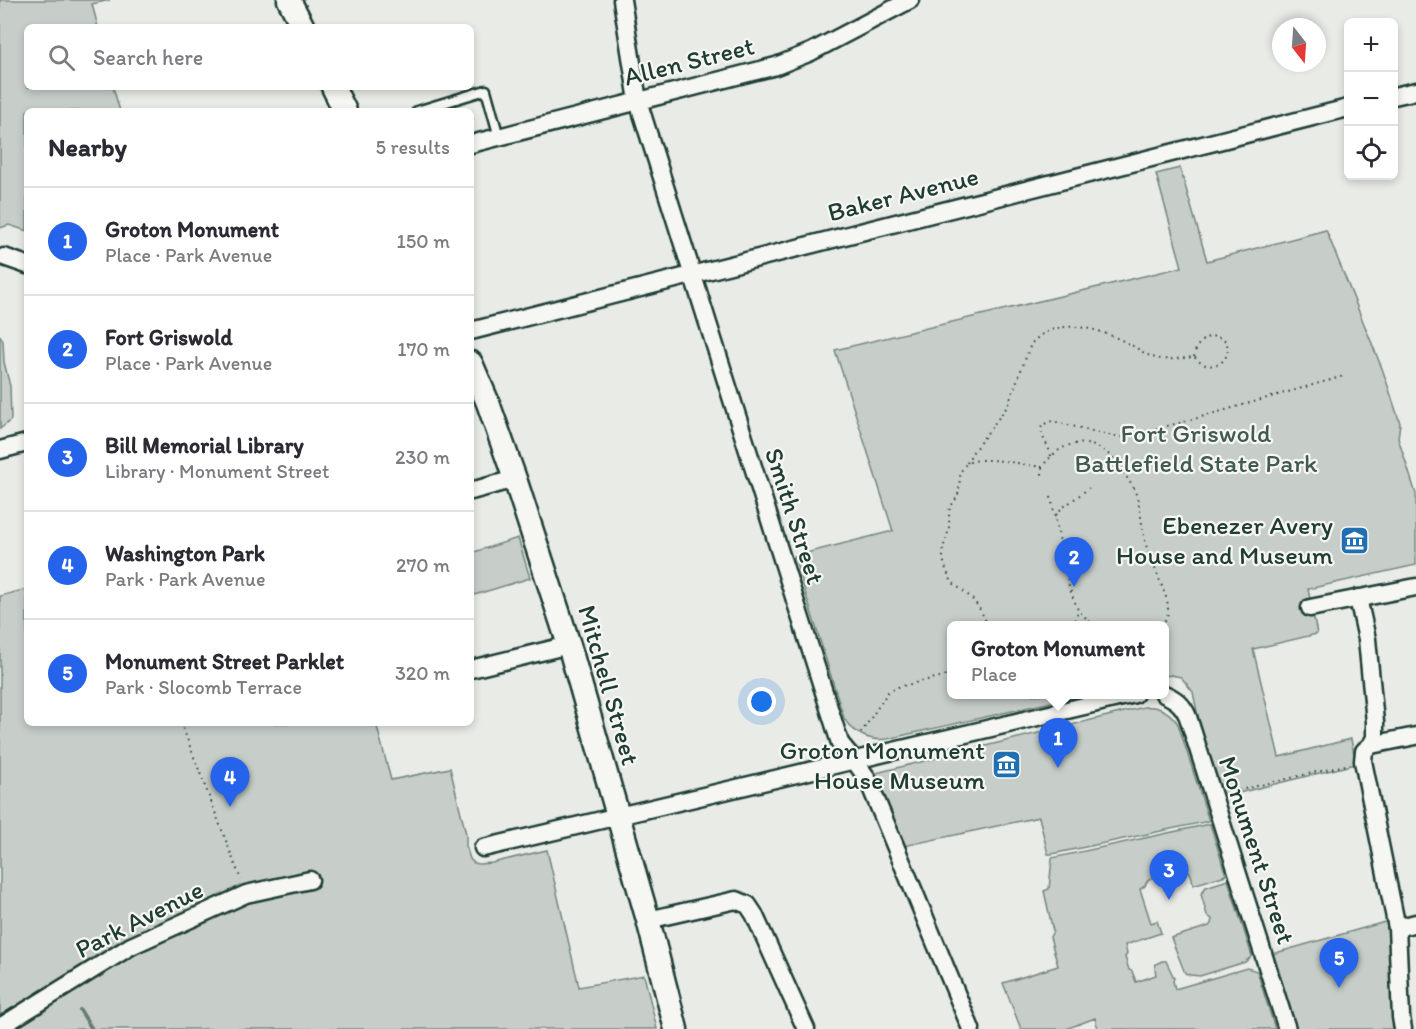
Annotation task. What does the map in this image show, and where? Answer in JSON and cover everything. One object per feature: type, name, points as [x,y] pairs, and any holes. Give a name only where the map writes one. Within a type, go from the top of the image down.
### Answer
[{"type":"main road","points":[[289,0],[301,24]]},
{"type":"main road","points":[[334,90],[344,108]]},
{"type":"main road","name":"Mitchell Street","points":[[474,370],[515,479],[569,645],[648,920],[676,1029]]},
{"type":"street","name":"Smith Street","points":[[622,0],[638,101],[840,743],[867,778],[971,1029]]},
{"type":"street","name":"Allen Street","points":[[474,143],[776,66],[811,52],[910,0]]},
{"type":"street","points":[[1398,95],[1416,91]]},
{"type":"street","name":"Baker Avenue","points":[[474,330],[1344,109]]},
{"type":"street","points":[[4,257],[24,264]]},
{"type":"street","points":[[0,450],[24,444]]},
{"type":"street","points":[[474,490],[515,479]]},
{"type":"street","points":[[1310,608],[1416,587]]},
{"type":"street","points":[[1358,598],[1367,639],[1376,722],[1375,738],[1364,751],[1363,761],[1397,928],[1401,1017],[1404,1029]]},
{"type":"street","points":[[474,668],[569,645]]},
{"type":"street","name":"Monument Street","points":[[1169,696],[1182,706],[1188,717],[1287,1029]]},
{"type":"street","points":[[483,848],[1114,699]]},
{"type":"street","points":[[1371,745],[1416,736]]},
{"type":"street","name":"Park Avenue","points":[[0,1027],[131,946],[246,894],[310,880]]},
{"type":"street","points":[[648,920],[736,900],[748,905],[806,1029]]},
{"type":"street","points":[[1397,928],[1416,923]]},
{"type":"lane","points":[[427,108],[486,90],[499,137]]},
{"type":"path","points":[[986,621],[974,601],[949,578],[943,559],[943,550],[948,537],[949,511],[958,496],[960,472],[1007,407],[1031,344],[1045,333],[1060,328],[1079,326],[1109,334],[1158,358],[1194,357],[1202,365],[1209,366],[1218,364],[1227,356],[1229,351],[1226,341],[1214,336],[1205,338],[1195,349],[1194,357]]},
{"type":"path","points":[[1050,459],[1050,451],[1041,430],[1042,425],[1048,421],[1123,437],[1187,422],[1344,376]]},
{"type":"path","points":[[1042,476],[1042,467],[1050,459],[1062,448],[1076,443],[1090,445],[1113,458],[1134,490],[1147,548],[1167,600],[1169,610],[1164,621]]},
{"type":"path","points":[[967,463],[992,460],[1042,467]]},
{"type":"path","points":[[1056,515],[1089,489]]},
{"type":"path","points":[[1052,496],[1068,582],[1078,610],[1089,621]]},
{"type":"path","points":[[1075,621],[1078,610]]},
{"type":"path","points":[[861,733],[888,692],[897,687],[947,675]]},
{"type":"path","points":[[182,726],[246,894]]},
{"type":"path","points":[[1221,795],[1363,761]]},
{"type":"green space","points":[[0,0],[110,0],[92,4],[97,24],[24,24],[24,90],[114,90],[119,108],[24,108],[24,230],[9,225],[0,228]]},
{"type":"green space","name":"Fort Griswold Battlefield State Park","points":[[1180,168],[1207,261],[1326,230],[1383,371],[1400,423],[1398,438],[1416,494],[1416,565],[1308,589],[1317,634],[1253,649],[1279,757],[1351,739],[1356,764],[1222,797],[1200,726],[1193,692],[1181,677],[1169,675],[1169,621],[947,621],[947,699],[1065,699],[887,739],[874,739],[862,735],[844,718],[794,556],[893,531],[835,350],[1182,267],[1156,174]]},
{"type":"green space","points":[[0,335],[10,386],[11,420],[0,429]]},
{"type":"green space","points":[[518,538],[530,578],[474,595],[474,552]]},
{"type":"green space","points":[[24,590],[24,726],[377,726],[391,780],[450,768],[470,859],[479,864],[492,863],[547,850],[579,987],[644,975],[657,1029],[0,1029],[0,596]]},
{"type":"green space","points":[[1144,707],[1164,710],[1178,724],[1209,821],[1052,854],[1048,854],[1039,817],[904,846],[876,773]]},
{"type":"green space","points":[[1210,824],[1226,875],[1193,885],[1187,869],[1178,867],[1165,877],[1149,879],[1140,889],[1151,923],[1157,921],[1161,933],[1125,945],[1127,954],[1125,957],[1129,970],[1132,971],[1136,982],[1156,975],[1156,964],[1166,961],[1174,978],[1175,989],[1247,968],[1257,971],[1275,1029],[1098,1029],[1095,1018],[1066,1029],[1021,1029],[1003,983],[1058,966],[1050,937],[1053,931],[1044,891],[1049,889],[1052,858]]},
{"type":"green space","points":[[1228,880],[1252,956],[1245,962],[1200,976],[1185,973],[1171,938],[1211,924],[1212,919],[1207,915],[1201,894],[1206,887]]},
{"type":"green space","points":[[1392,920],[1397,1029],[1296,1029],[1272,954]]},
{"type":"waterway","points":[[80,1010],[92,1029]]},
{"type":"place","name":"Ebenezer Avery House and Museum","points":[[1354,540]]},
{"type":"place","name":"Fort Griswold","points":[[1074,587]]},
{"type":"place","name":"Groton Monument House Museum","points":[[1006,765]]},
{"type":"place","name":"Groton Monument","points":[[1058,768]]},
{"type":"place","name":"Washington Park","points":[[230,807]]},
{"type":"place","name":"Bill Memorial Library","points":[[1169,900]]},
{"type":"place","name":"Monument Street Parklet","points":[[1339,988]]}]
